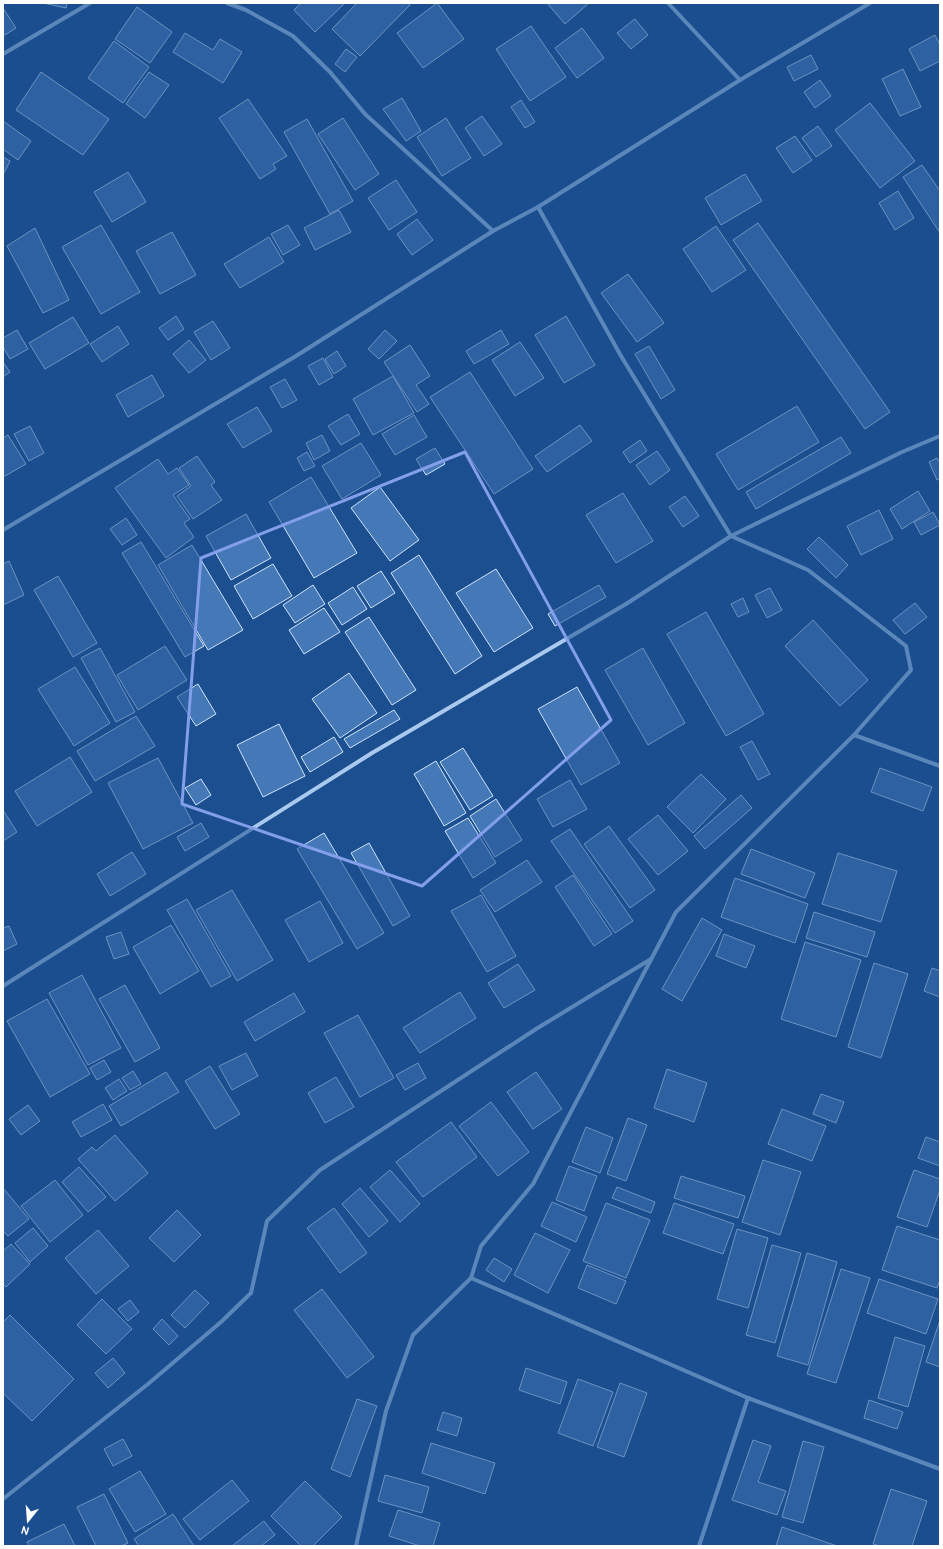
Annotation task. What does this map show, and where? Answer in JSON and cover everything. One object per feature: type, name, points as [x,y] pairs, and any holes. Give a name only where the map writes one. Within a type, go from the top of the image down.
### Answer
[{"type":"street","points":[[3,54],[90,3]]},
{"type":"street","points":[[227,3],[246,10],[293,36],[330,72],[366,114],[493,232]]},
{"type":"street","points":[[668,3],[740,80]]},
{"type":"street","points":[[3,530],[296,356],[493,232],[538,207],[740,80],[870,3]]},
{"type":"street","points":[[356,1546],[386,1411],[413,1335],[471,1278],[481,1246],[533,1184],[676,912],[854,735],[911,670],[906,646],[808,570],[731,536],[621,356],[538,207]]},
{"type":"street","points":[[3,986],[372,752],[626,604],[731,536],[902,452],[940,436]]},
{"type":"street","points":[[854,735],[940,766]]},
{"type":"street","points":[[3,1498],[148,1384],[221,1322],[251,1293],[267,1221],[320,1170],[536,1029],[651,959]]},
{"type":"street","points":[[471,1278],[748,1398],[940,1469]]},
{"type":"street","points":[[699,1546],[748,1398]]},
{"type":"highlighted area","points":[[465,452],[611,720],[422,886],[182,804],[201,558]]},
{"type":"building","points":[[43,3],[67,3],[66,8]]},
{"type":"building","points":[[301,3],[345,3],[315,32],[294,10]]},
{"type":"building","points":[[357,3],[408,3],[410,5],[360,56],[332,29]]},
{"type":"building","points":[[437,3],[464,39],[423,68],[397,33]]},
{"type":"building","points":[[547,3],[589,3],[565,24]]},
{"type":"building","points":[[137,7],[172,32],[150,63],[115,39]]},
{"type":"building","points":[[3,8],[16,28],[5,35],[3,32]]},
{"type":"building","points":[[635,19],[648,35],[631,49],[617,33]]},
{"type":"building","points":[[531,26],[566,77],[530,101],[496,49]]},
{"type":"building","points":[[582,28],[604,58],[577,78],[555,48]]},
{"type":"building","points":[[185,33],[213,50],[220,39],[242,52],[223,83],[173,52]]},
{"type":"building","points":[[935,35],[940,45],[940,61],[920,71],[909,49]]},
{"type":"building","points":[[114,41],[149,67],[123,103],[88,78]]},
{"type":"building","points":[[346,49],[357,57],[345,72],[335,64]]},
{"type":"building","points":[[811,55],[818,69],[794,81],[787,67]]},
{"type":"building","points":[[903,69],[921,107],[900,116],[882,79]]},
{"type":"building","points":[[41,72],[109,119],[83,155],[16,110]]},
{"type":"building","points":[[149,72],[169,85],[145,118],[126,104]]},
{"type":"building","points":[[820,80],[831,96],[815,108],[804,92]]},
{"type":"building","points":[[402,98],[421,131],[406,141],[383,109]]},
{"type":"building","points":[[248,99],[287,156],[273,164],[276,169],[260,179],[219,118]]},
{"type":"building","points":[[521,100],[535,122],[525,128],[511,107]]},
{"type":"building","points":[[870,103],[915,161],[880,188],[835,130]]},
{"type":"building","points":[[482,116],[502,144],[484,156],[465,128]]},
{"type":"building","points":[[343,118],[379,174],[355,190],[318,134]]},
{"type":"building","points":[[446,118],[471,158],[442,176],[417,137]]},
{"type":"building","points":[[307,119],[353,201],[330,214],[284,132]]},
{"type":"building","points":[[3,121],[31,141],[18,160],[3,149]]},
{"type":"building","points":[[818,126],[832,146],[816,157],[802,138]]},
{"type":"building","points":[[795,136],[812,160],[793,173],[776,148]]},
{"type":"building","points":[[3,157],[10,161],[3,175]]},
{"type":"building","points":[[922,165],[940,191],[940,233],[903,177]]},
{"type":"building","points":[[128,172],[146,202],[112,222],[94,192]]},
{"type":"building","points":[[745,174],[762,201],[721,225],[705,198]]},
{"type":"building","points":[[396,180],[417,212],[389,230],[368,198]]},
{"type":"building","points":[[898,191],[914,218],[895,230],[879,203]]},
{"type":"building","points":[[339,210],[351,232],[315,250],[304,228]]},
{"type":"building","points":[[417,219],[433,240],[412,255],[397,234]]},
{"type":"building","points":[[758,223],[890,412],[865,429],[733,240]]},
{"type":"building","points":[[101,225],[140,292],[101,314],[62,247]]},
{"type":"building","points":[[288,225],[300,245],[283,255],[271,234]]},
{"type":"building","points":[[716,226],[746,270],[712,292],[683,249]]},
{"type":"building","points":[[35,228],[69,300],[43,313],[7,246]]},
{"type":"building","points":[[172,232],[196,275],[160,294],[136,251]]},
{"type":"building","points":[[269,237],[284,262],[240,288],[224,264]]},
{"type":"building","points":[[628,274],[664,323],[637,342],[601,293]]},
{"type":"building","points":[[176,316],[184,329],[168,340],[159,328]]},
{"type":"building","points":[[566,316],[595,365],[564,383],[535,335]]},
{"type":"building","points":[[73,317],[89,343],[45,369],[29,343]]},
{"type":"building","points":[[213,321],[230,348],[211,360],[194,332]]},
{"type":"building","points":[[118,326],[129,344],[102,362],[90,344]]},
{"type":"building","points":[[17,330],[28,349],[10,359],[3,347],[3,338]]},
{"type":"building","points":[[385,330],[397,341],[379,359],[368,349]]},
{"type":"building","points":[[501,330],[509,344],[474,364],[466,351]]},
{"type":"building","points":[[189,340],[206,360],[189,373],[173,354]]},
{"type":"building","points":[[520,342],[544,378],[515,396],[492,360]]},
{"type":"building","points":[[410,345],[430,376],[416,385],[429,404],[417,412],[384,362]]},
{"type":"building","points":[[649,346],[675,390],[661,399],[635,354]]},
{"type":"building","points":[[337,351],[346,366],[334,374],[325,359]]},
{"type":"building","points":[[323,358],[333,377],[319,385],[308,366]]},
{"type":"building","points":[[3,362],[10,372],[3,377]]},
{"type":"building","points":[[470,372],[533,469],[494,494],[430,397]]},
{"type":"building","points":[[152,375],[164,396],[128,417],[116,395]]},
{"type":"building","points":[[393,376],[414,413],[373,435],[353,399]]},
{"type":"building","points":[[285,379],[297,400],[282,408],[270,387]]},
{"type":"building","points":[[797,406],[819,442],[738,490],[716,454]]},
{"type":"building","points":[[257,407],[272,431],[243,448],[227,424]]},
{"type":"building","points":[[348,414],[360,434],[341,445],[328,426]]},
{"type":"building","points":[[414,415],[427,437],[395,455],[382,434]]},
{"type":"building","points":[[580,425],[592,441],[547,472],[535,456]]},
{"type":"building","points":[[30,426],[44,453],[29,461],[14,434]]},
{"type":"building","points":[[8,435],[26,464],[3,477],[3,438]]},
{"type":"building","points":[[322,435],[330,451],[314,460],[306,443]]},
{"type":"building","points":[[841,437],[851,453],[756,509],[746,492]]},
{"type":"building","points":[[640,440],[647,451],[630,463],[623,452]]},
{"type":"building","points":[[361,443],[381,475],[342,499],[322,466]]},
{"type":"building","points":[[435,448],[445,464],[426,475],[416,459]]},
{"type":"building","points":[[657,451],[670,470],[650,485],[636,465]]},
{"type":"building","points":[[307,452],[315,466],[304,471],[297,458]]},
{"type":"building","points":[[197,456],[215,482],[211,485],[222,500],[193,519],[177,496],[191,486],[179,468]]},
{"type":"building","points":[[937,458],[940,463],[940,479],[937,480],[929,462]]},
{"type":"building","points":[[158,459],[168,474],[177,468],[189,485],[173,495],[190,519],[184,523],[194,537],[166,558],[115,488]]},
{"type":"building","points":[[311,477],[357,553],[314,578],[269,502]]},
{"type":"building","points":[[380,487],[419,540],[390,561],[351,508]]},
{"type":"building","points":[[918,491],[930,511],[902,529],[890,509]]},
{"type":"building","points":[[623,493],[653,541],[616,563],[586,515]]},
{"type":"building","points":[[685,496],[699,516],[683,527],[669,507]]},
{"type":"building","points":[[879,510],[893,539],[861,555],[847,526]]},
{"type":"building","points":[[933,512],[940,525],[921,535],[914,522]]},
{"type":"building","points":[[246,514],[271,558],[231,580],[206,536]]},
{"type":"building","points":[[126,518],[137,535],[122,545],[110,529]]},
{"type":"building","points":[[819,537],[848,565],[836,578],[807,549]]},
{"type":"building","points":[[141,542],[204,646],[185,657],[122,553]]},
{"type":"building","points":[[192,545],[243,630],[208,650],[158,565]]},
{"type":"building","points":[[419,555],[482,656],[455,674],[391,573]]},
{"type":"building","points":[[9,561],[24,595],[3,605],[3,564]]},
{"type":"building","points":[[273,564],[292,596],[253,619],[234,586]]},
{"type":"building","points":[[496,569],[533,628],[494,652],[456,593]]},
{"type":"building","points":[[381,571],[395,593],[371,608],[357,586]]},
{"type":"building","points":[[58,576],[97,643],[73,657],[34,590]]},
{"type":"building","points":[[313,585],[325,604],[295,623],[283,605]]},
{"type":"building","points":[[599,585],[606,597],[555,626],[548,614]]},
{"type":"building","points":[[353,587],[367,609],[342,625],[328,603]]},
{"type":"building","points":[[770,588],[782,610],[767,618],[755,595]]},
{"type":"building","points":[[743,598],[749,612],[738,617],[731,604]]},
{"type":"building","points":[[915,603],[927,617],[905,634],[893,620]]},
{"type":"building","points":[[324,608],[340,632],[304,654],[289,630]]},
{"type":"building","points":[[706,612],[764,714],[726,736],[667,634]]},
{"type":"building","points":[[369,617],[416,690],[392,705],[345,632]]},
{"type":"building","points":[[813,620],[868,680],[840,706],[785,646]]},
{"type":"building","points":[[165,646],[187,680],[138,710],[117,675]]},
{"type":"building","points":[[100,648],[135,712],[116,722],[81,658]]},
{"type":"building","points":[[643,648],[685,723],[648,745],[605,670]]},
{"type":"building","points":[[75,667],[110,723],[74,746],[38,689]]},
{"type":"building","points":[[349,673],[377,713],[340,738],[312,699]]},
{"type":"building","points":[[198,684],[216,714],[196,726],[177,697]]},
{"type":"building","points":[[577,687],[620,763],[581,785],[538,709]]},
{"type":"building","points":[[394,710],[400,719],[350,748],[344,739]]},
{"type":"building","points":[[136,716],[155,746],[95,781],[77,751]]},
{"type":"building","points":[[279,724],[305,776],[263,797],[237,745]]},
{"type":"building","points":[[334,737],[343,752],[310,772],[301,757]]},
{"type":"building","points":[[752,741],[770,774],[758,780],[740,747]]},
{"type":"building","points":[[463,748],[493,796],[470,810],[440,762]]},
{"type":"building","points":[[70,757],[92,792],[37,826],[15,791]]},
{"type":"building","points":[[158,758],[193,823],[143,849],[108,783]]},
{"type":"building","points":[[436,761],[466,813],[444,826],[414,774]]},
{"type":"building","points":[[880,768],[932,787],[923,811],[871,792]]},
{"type":"building","points":[[701,774],[726,799],[693,833],[667,807]]},
{"type":"building","points":[[201,779],[211,795],[196,805],[185,788]]},
{"type":"building","points":[[570,780],[587,809],[553,827],[537,799]]},
{"type":"building","points":[[741,795],[752,808],[705,849],[694,836]]},
{"type":"building","points":[[496,799],[522,840],[495,857],[470,816]]},
{"type":"building","points":[[3,810],[17,832],[3,841]]},
{"type":"building","points":[[658,815],[688,851],[658,875],[628,839]]},
{"type":"building","points":[[468,818],[496,863],[473,878],[445,831]]},
{"type":"building","points":[[201,823],[209,837],[185,851],[177,837]]},
{"type":"building","points":[[609,826],[655,890],[630,908],[584,844]]},
{"type":"building","points":[[570,829],[633,921],[615,933],[551,841]]},
{"type":"building","points":[[324,833],[384,933],[357,949],[297,849]]},
{"type":"building","points":[[369,843],[410,916],[393,926],[351,853]]},
{"type":"building","points":[[751,849],[815,873],[805,898],[741,874]]},
{"type":"building","points":[[132,852],[146,874],[110,896],[97,874]]},
{"type":"building","points":[[838,853],[897,871],[881,922],[822,904]]},
{"type":"building","points":[[527,860],[542,882],[495,912],[480,890]]},
{"type":"building","points":[[573,875],[612,934],[594,946],[555,887]]},
{"type":"building","points":[[735,878],[808,904],[795,943],[721,917]]},
{"type":"building","points":[[232,890],[273,960],[237,981],[196,910]]},
{"type":"building","points":[[481,895],[516,956],[487,972],[451,911]]},
{"type":"building","points":[[187,899],[231,976],[211,987],[167,910]]},
{"type":"building","points":[[320,901],[343,943],[309,962],[285,920]]},
{"type":"building","points":[[814,912],[875,932],[867,957],[806,938]]},
{"type":"building","points":[[702,918],[722,930],[682,1001],[662,989]]},
{"type":"building","points":[[171,925],[199,971],[160,994],[133,947]]},
{"type":"building","points":[[9,926],[17,944],[3,951],[3,928]]},
{"type":"building","points":[[121,932],[129,954],[114,959],[106,937]]},
{"type":"building","points":[[724,934],[755,946],[746,968],[716,956]]},
{"type":"building","points":[[805,942],[861,960],[836,1037],[781,1019]]},
{"type":"building","points":[[874,963],[908,974],[881,1058],[848,1047]]},
{"type":"building","points":[[518,964],[535,990],[504,1008],[488,983]]},
{"type":"building","points":[[932,968],[940,971],[940,997],[924,991]]},
{"type":"building","points":[[82,975],[121,1048],[88,1065],[49,993]]},
{"type":"building","points":[[125,985],[160,1048],[135,1062],[99,999]]},
{"type":"building","points":[[460,992],[476,1018],[420,1053],[403,1028]]},
{"type":"building","points":[[294,993],[305,1012],[255,1041],[244,1022]]},
{"type":"building","points":[[47,999],[90,1074],[50,1097],[7,1021]]},
{"type":"building","points":[[358,1015],[394,1078],[360,1097],[324,1033]]},
{"type":"building","points":[[246,1053],[258,1076],[232,1090],[219,1066]]},
{"type":"building","points":[[104,1060],[111,1072],[97,1080],[90,1068]]},
{"type":"building","points":[[418,1063],[426,1078],[405,1090],[396,1075]]},
{"type":"building","points":[[210,1066],[240,1114],[215,1129],[185,1081]]},
{"type":"building","points":[[667,1069],[707,1083],[694,1122],[654,1108]]},
{"type":"building","points":[[133,1071],[141,1084],[130,1090],[122,1078]]},
{"type":"building","points":[[166,1072],[179,1092],[121,1126],[109,1106]]},
{"type":"building","points":[[536,1072],[562,1109],[533,1129],[507,1092]]},
{"type":"building","points":[[336,1077],[354,1107],[325,1123],[308,1093]]},
{"type":"building","points":[[119,1079],[127,1091],[113,1100],[105,1088]]},
{"type":"building","points":[[821,1094],[844,1102],[836,1123],[813,1114]]},
{"type":"building","points":[[491,1102],[529,1152],[498,1176],[459,1126]]},
{"type":"building","points":[[103,1104],[112,1120],[81,1137],[72,1122]]},
{"type":"building","points":[[28,1105],[40,1121],[21,1135],[9,1119]]},
{"type":"building","points":[[782,1109],[826,1126],[812,1161],[768,1144]]},
{"type":"building","points":[[628,1118],[647,1125],[626,1181],[607,1174]]},
{"type":"building","points":[[451,1122],[477,1157],[423,1197],[396,1162]]},
{"type":"building","points":[[586,1127],[613,1138],[600,1173],[572,1162]]},
{"type":"building","points":[[115,1135],[148,1173],[115,1201],[78,1159],[92,1147],[96,1151]]},
{"type":"building","points":[[926,1137],[940,1142],[940,1166],[918,1158]]},
{"type":"building","points":[[763,1160],[801,1172],[780,1235],[742,1222]]},
{"type":"building","points":[[569,1166],[597,1176],[584,1211],[556,1200]]},
{"type":"building","points":[[79,1167],[106,1197],[88,1212],[62,1182]]},
{"type":"building","points":[[390,1170],[420,1204],[400,1222],[370,1187]]},
{"type":"building","points":[[914,1170],[940,1179],[940,1190],[927,1227],[897,1217]]},
{"type":"building","points":[[681,1176],[745,1196],[738,1218],[674,1198]]},
{"type":"building","points":[[55,1180],[83,1215],[50,1242],[21,1206]]},
{"type":"building","points":[[617,1187],[655,1202],[651,1213],[612,1198]]},
{"type":"building","points":[[3,1188],[29,1219],[8,1236],[3,1231]]},
{"type":"building","points":[[360,1188],[388,1221],[369,1237],[342,1204]]},
{"type":"building","points":[[552,1202],[587,1217],[576,1242],[541,1226]]},
{"type":"building","points":[[606,1203],[650,1220],[626,1278],[583,1261]]},
{"type":"building","points":[[674,1203],[734,1224],[723,1254],[663,1233]]},
{"type":"building","points":[[334,1208],[367,1253],[340,1273],[307,1228]]},
{"type":"building","points":[[177,1210],[201,1235],[174,1262],[149,1238]]},
{"type":"building","points":[[897,1226],[940,1240],[940,1280],[937,1288],[882,1270]]},
{"type":"building","points":[[33,1228],[48,1246],[30,1262],[15,1243]]},
{"type":"building","points":[[737,1229],[768,1238],[748,1308],[717,1299]]},
{"type":"building","points":[[98,1230],[129,1266],[96,1294],[65,1258]]},
{"type":"building","points":[[535,1233],[570,1250],[548,1293],[514,1275]]},
{"type":"building","points":[[11,1244],[30,1264],[6,1287],[3,1284],[3,1251]]},
{"type":"building","points":[[772,1245],[801,1253],[775,1343],[746,1335]]},
{"type":"building","points":[[807,1253],[837,1262],[808,1365],[777,1356]]},
{"type":"building","points":[[494,1258],[512,1269],[504,1282],[486,1270]]},
{"type":"building","points":[[587,1265],[626,1281],[616,1304],[578,1288]]},
{"type":"building","points":[[841,1269],[870,1278],[836,1383],[807,1374]]},
{"type":"building","points":[[879,1279],[938,1299],[926,1334],[867,1313]]},
{"type":"building","points":[[322,1289],[374,1357],[347,1378],[294,1310]]},
{"type":"building","points":[[195,1290],[209,1303],[185,1328],[171,1315]]},
{"type":"building","points":[[102,1299],[132,1329],[106,1354],[77,1325]]},
{"type":"building","points":[[130,1300],[139,1312],[128,1321],[118,1309]]},
{"type":"building","points":[[10,1315],[74,1379],[32,1421],[3,1393],[3,1322]]},
{"type":"building","points":[[162,1319],[178,1336],[169,1345],[153,1329]]},
{"type":"building","points":[[940,1320],[940,1367],[926,1362]]},
{"type":"building","points":[[895,1337],[925,1346],[908,1407],[878,1398]]},
{"type":"building","points":[[113,1358],[125,1373],[108,1388],[95,1373]]},
{"type":"building","points":[[526,1368],[567,1382],[560,1404],[519,1390]]},
{"type":"building","points":[[578,1379],[613,1392],[593,1446],[558,1433]]},
{"type":"building","points":[[620,1383],[647,1393],[624,1457],[597,1447]]},
{"type":"building","points":[[357,1399],[377,1406],[350,1477],[331,1469]]},
{"type":"building","points":[[869,1400],[903,1412],[897,1429],[864,1418]]},
{"type":"building","points":[[443,1412],[462,1418],[457,1436],[437,1430]]},
{"type":"building","points":[[123,1439],[132,1456],[113,1466],[104,1449]]},
{"type":"building","points":[[753,1440],[771,1446],[758,1482],[786,1491],[777,1515],[732,1500]]},
{"type":"building","points":[[803,1441],[824,1447],[803,1523],[782,1517]]},
{"type":"building","points":[[431,1443],[495,1463],[485,1494],[422,1473]]},
{"type":"building","points":[[140,1471],[166,1514],[135,1532],[109,1489]]},
{"type":"building","points":[[385,1475],[429,1487],[422,1513],[378,1501]]},
{"type":"building","points":[[232,1480],[249,1501],[200,1540],[183,1519]]},
{"type":"building","points":[[305,1481],[342,1517],[313,1546],[301,1546],[271,1516]]},
{"type":"building","points":[[891,1489],[927,1501],[912,1546],[880,1546],[873,1544]]},
{"type":"building","points":[[104,1494],[128,1543],[121,1546],[96,1546],[77,1507]]},
{"type":"building","points":[[398,1510],[440,1523],[433,1546],[420,1546],[389,1536]]},
{"type":"building","points":[[173,1514],[194,1546],[139,1546],[134,1539]]},
{"type":"building","points":[[264,1521],[275,1535],[261,1546],[232,1546]]},
{"type":"building","points":[[64,1524],[75,1546],[29,1546],[27,1542]]},
{"type":"building","points":[[782,1527],[837,1546],[776,1546]]}]
